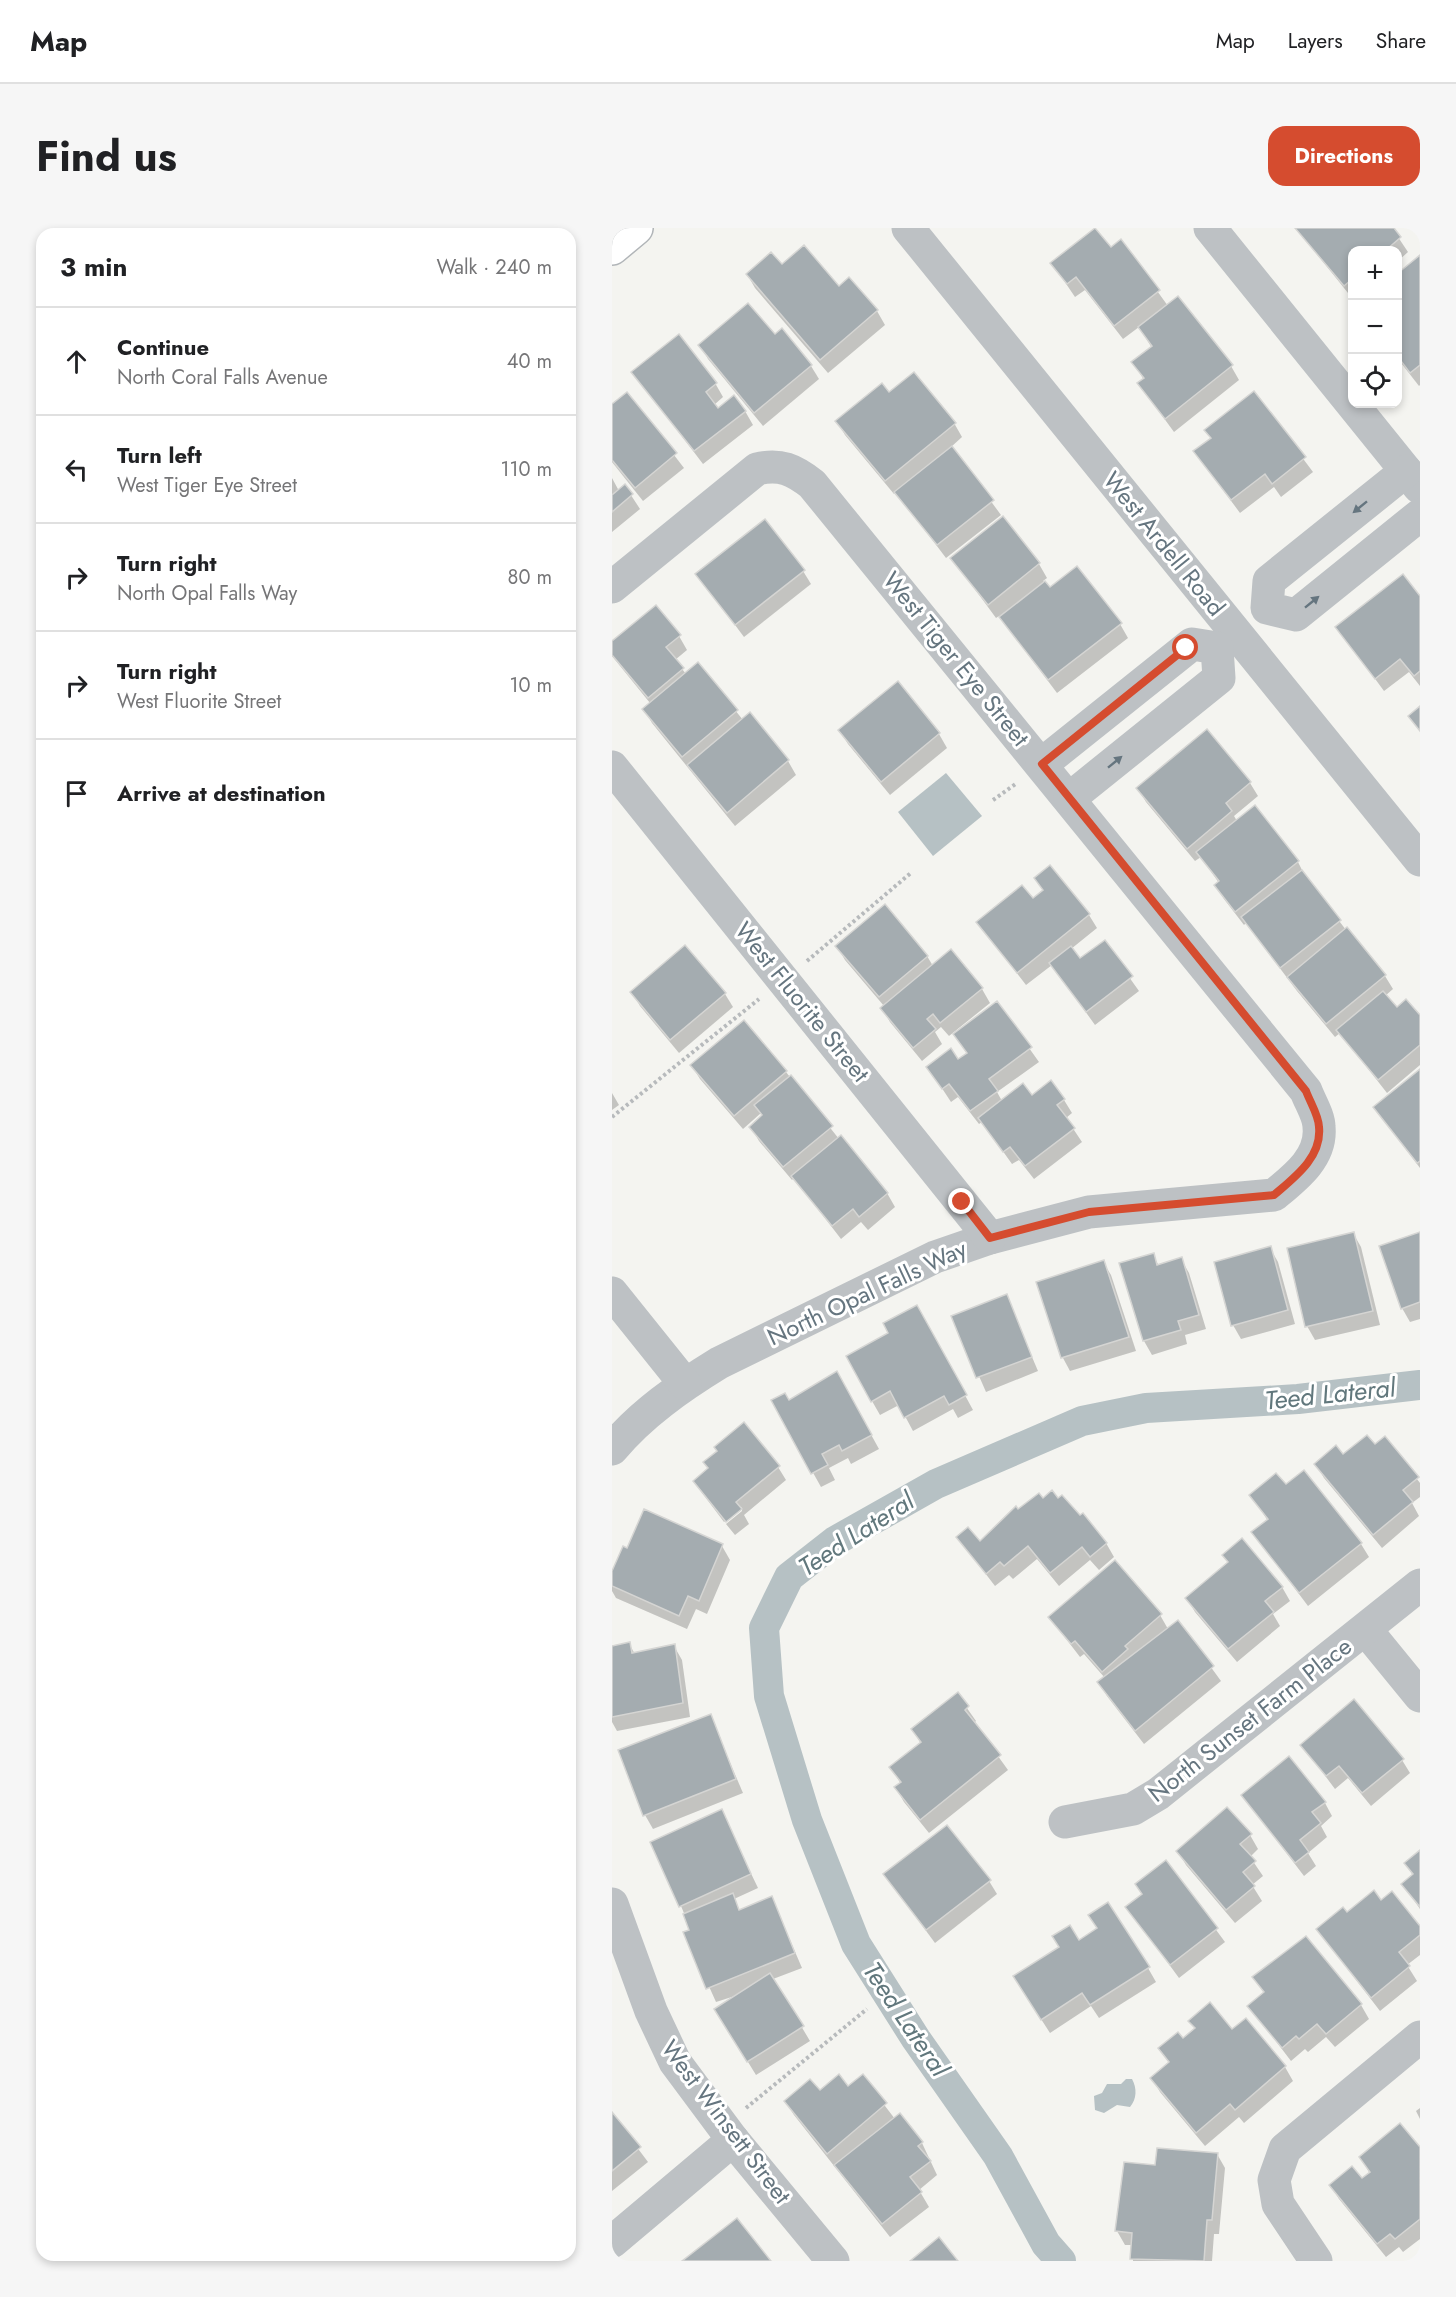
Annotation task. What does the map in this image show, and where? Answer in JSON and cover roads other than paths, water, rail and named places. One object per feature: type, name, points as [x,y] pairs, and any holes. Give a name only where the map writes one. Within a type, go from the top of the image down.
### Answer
[{"type":"main road","points":[[612,248],[636,228]]},
{"type":"street","name":"West Ardell Road","points":[[908,228],[1227,640],[1420,860]]},
{"type":"street","points":[[1042,764],[1192,644],[1227,640],[1267,608],[1269,581],[1413,479],[1210,228]]},
{"type":"street","name":"West Tiger Eye Street","points":[[612,587],[757,469],[783,466],[799,473],[812,484],[1070,798],[1306,1091],[1320,1126],[1316,1153]]},
{"type":"street","points":[[1267,608],[1296,615],[1420,515]]},
{"type":"street","points":[[1070,798],[1219,678],[1227,640]]},
{"type":"street","name":"West Fluorite Street","points":[[612,767],[990,1238]]},
{"type":"street","name":"North Opal Falls Way","points":[[612,1449],[649,1412],[685,1384],[727,1358],[935,1257],[990,1238],[1089,1212],[1274,1195],[1296,1177],[1316,1153]]},
{"type":"street","points":[[612,1293],[685,1384]]},
{"type":"street","name":"North Sunset Farm Place","points":[[1065,1822],[1133,1809],[1158,1794],[1420,1585]]},
{"type":"street","points":[[1366,1630],[1420,1696]]},
{"type":"street","name":"West Winsett Street","points":[[612,1904],[662,2038],[675,2062],[738,2125],[833,2261]]},
{"type":"street","points":[[1316,2261],[1278,2204],[1274,2180],[1285,2149],[1420,2037]]},
{"type":"street","points":[[612,2242],[738,2125]]},
{"type":"waterway","name":"Teed Lateral","points":[[1061,2261],[1046,2244],[998,2156],[916,2039],[856,1944],[807,1820],[769,1696],[764,1628],[789,1577],[835,1541],[936,1484],[1082,1421],[1146,1408],[1298,1399],[1420,1385]]}]
